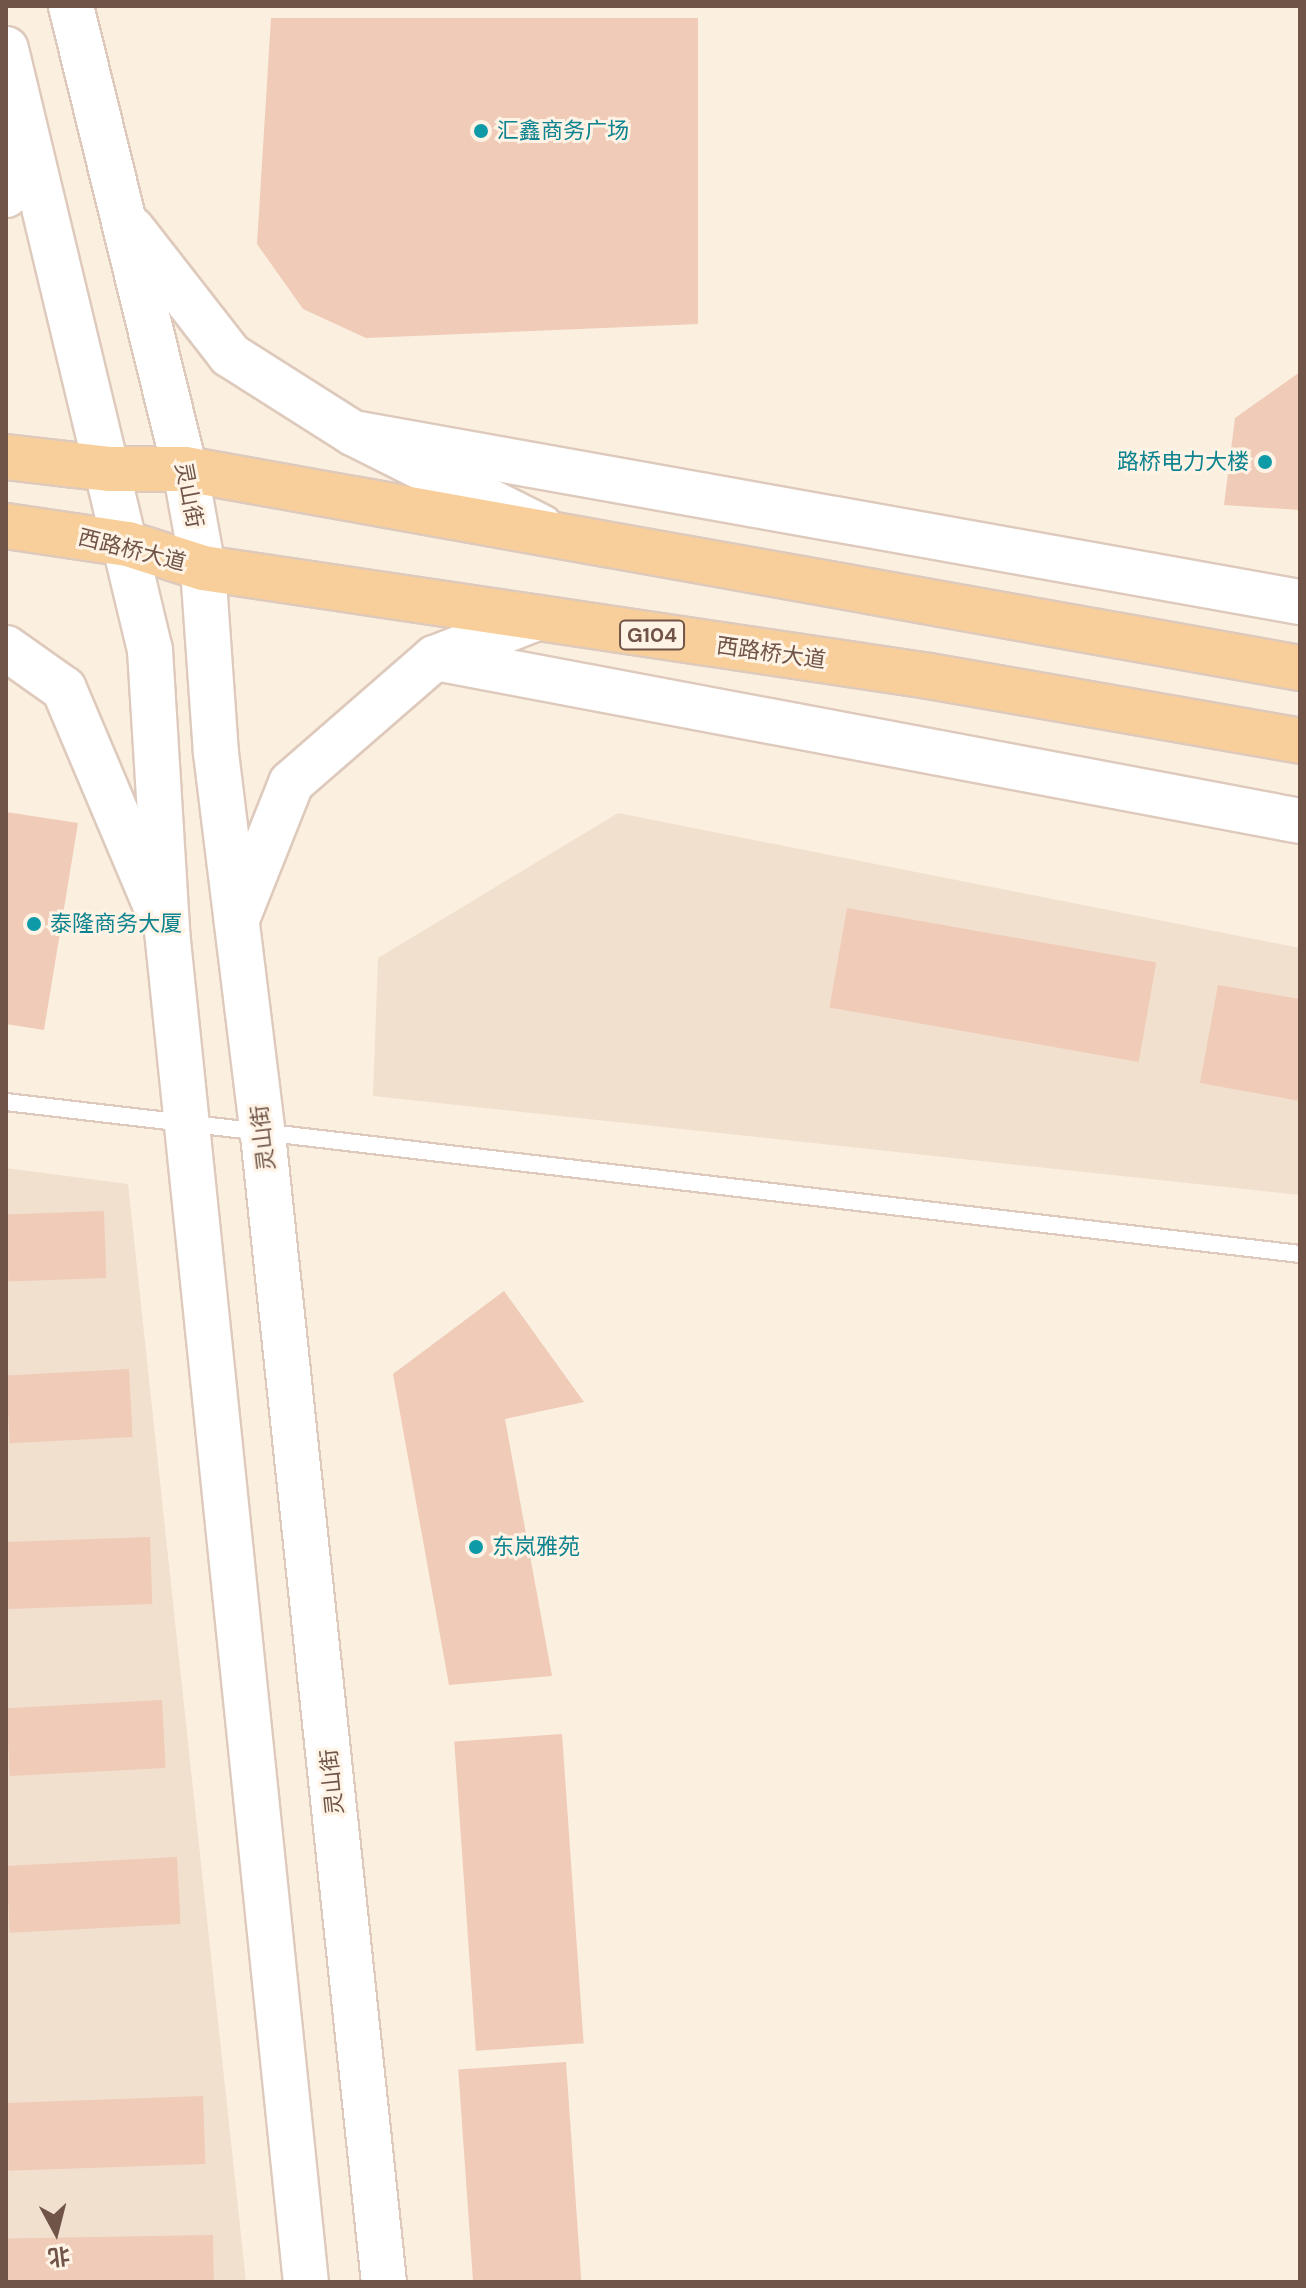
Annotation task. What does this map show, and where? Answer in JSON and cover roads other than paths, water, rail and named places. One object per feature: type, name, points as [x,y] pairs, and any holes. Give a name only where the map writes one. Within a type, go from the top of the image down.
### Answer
[{"type":"main road","name":"灵山街","points":[[71,6],[185,469],[203,568],[216,753],[263,1135],[384,2282]]},
{"type":"main road","points":[[6,49],[128,544],[150,650],[167,931],[306,2282]]},
{"type":"main road","points":[[6,195],[17,169],[22,112]]},
{"type":"main road","points":[[121,215],[230,355],[353,433],[547,530]]},
{"type":"main road","points":[[353,433],[1300,602]]},
{"type":"main road","points":[[6,457],[110,469],[185,469],[547,530],[1300,668]]},
{"type":"main road","name":"西路桥大道","points":[[6,526],[128,544],[203,568],[929,676],[1300,741]]},
{"type":"main road","points":[[236,920],[291,783],[435,658],[537,618]]},
{"type":"main road","points":[[6,648],[64,689],[167,931]]},
{"type":"main road","points":[[435,658],[1300,821]]},
{"type":"lane","points":[[6,1102],[188,1122],[263,1135],[1300,1254]]},
{"type":"place","name":"汇鑫商务广场","points":[[481,131]]},
{"type":"place","name":"路桥电力大楼","points":[[1265,462]]},
{"type":"place","name":"泰隆商务大厦","points":[[34,924]]},
{"type":"place","name":"东岚雅苑","points":[[476,1547]]}]
